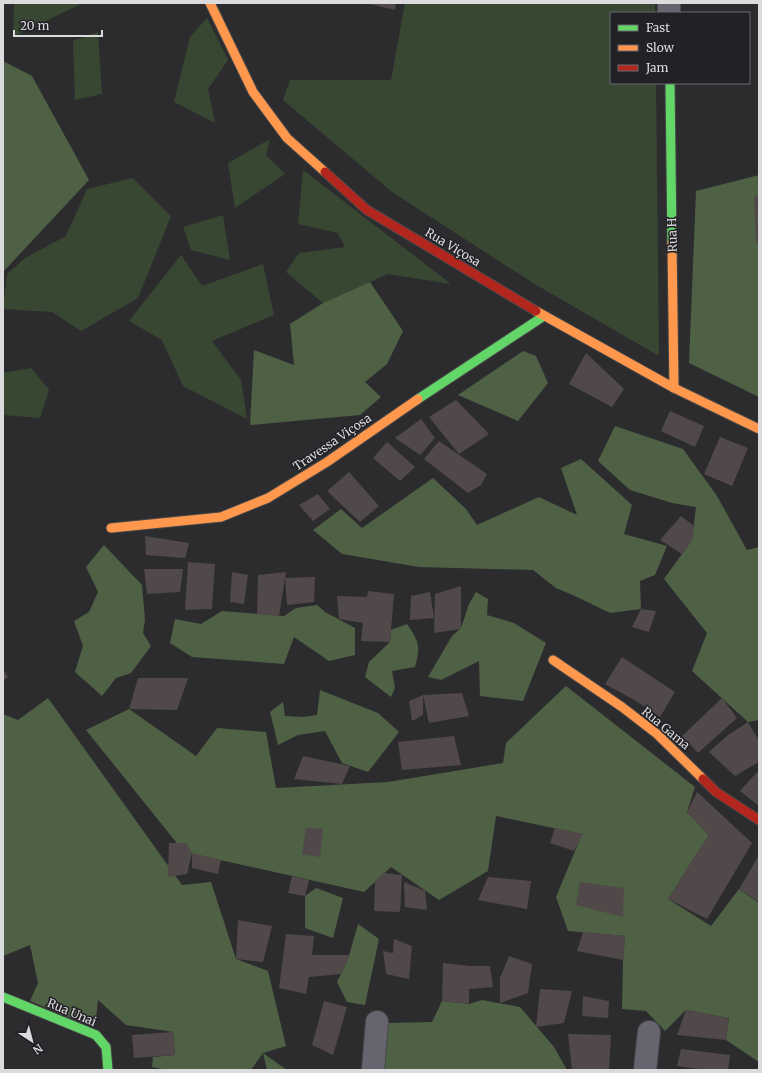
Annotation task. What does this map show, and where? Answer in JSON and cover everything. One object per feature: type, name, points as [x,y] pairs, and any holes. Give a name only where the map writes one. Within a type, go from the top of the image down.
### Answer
[{"type":"street","name":"Rua Viçosa","points":[[210,3],[253,92],[287,138],[367,210],[544,316],[674,388],[759,430]]},
{"type":"street","name":"Rua H","points":[[670,84],[674,388]]},
{"type":"street","name":"Travessa Viçosa","points":[[111,528],[221,517],[268,498],[327,462],[409,405],[544,316]]},
{"type":"street","name":"Rua Gama","points":[[553,660],[622,707],[685,760],[716,792],[759,820]]},
{"type":"street","name":"Rua Unai","points":[[3,997],[96,1035],[106,1047],[108,1070]]},
{"type":"street","points":[[373,1070],[377,1022]]},
{"type":"street","points":[[645,1070],[649,1032]]},
{"type":"green space","points":[[14,3],[83,3],[13,37]]},
{"type":"green space","points":[[405,3],[655,3],[655,12],[610,12],[610,84],[656,84],[659,356],[533,283],[392,192],[283,100],[290,80],[391,80]]},
{"type":"green space","points":[[207,18],[228,60],[208,89],[215,123],[174,102],[190,37]]},
{"type":"green space","points":[[98,32],[102,94],[75,100],[73,41]]},
{"type":"green space","points":[[3,61],[32,76],[89,180],[3,272]]},
{"type":"green space","points":[[270,139],[266,155],[285,174],[235,208],[228,163]]},
{"type":"green space","points":[[303,170],[451,284],[388,274],[323,303],[286,272],[299,253],[345,247],[338,233],[298,224]]},
{"type":"green space","points":[[759,175],[759,397],[689,363],[696,191]]},
{"type":"green space","points":[[133,178],[171,216],[138,298],[81,331],[52,312],[3,309],[7,274],[25,258],[66,236],[87,189]]},
{"type":"green space","points":[[223,215],[230,260],[191,250],[183,227]]},
{"type":"green space","points":[[181,255],[202,286],[263,264],[274,315],[212,341],[241,380],[247,419],[183,386],[162,340],[129,321]]},
{"type":"green space","points":[[370,282],[403,331],[387,364],[365,382],[381,397],[360,415],[250,425],[254,350],[294,365],[290,324],[323,303]]},
{"type":"green space","points":[[523,351],[536,356],[548,383],[518,421],[458,395]]},
{"type":"green space","points":[[31,368],[49,390],[40,418],[3,415],[3,373]]},
{"type":"green space","points":[[615,426],[683,449],[717,496],[747,550],[759,547],[759,720],[748,722],[692,671],[707,633],[664,579],[692,540],[696,507],[672,503],[630,490],[598,461]]},
{"type":"green space","points":[[581,459],[632,505],[624,534],[667,546],[655,575],[640,581],[641,609],[610,613],[556,588],[533,570],[419,567],[342,554],[313,530],[341,509],[362,528],[433,478],[466,509],[477,525],[539,497],[577,515],[561,468]]},
{"type":"green space","points":[[104,545],[142,585],[145,620],[143,633],[151,646],[131,673],[116,678],[102,696],[75,672],[83,646],[74,621],[89,612],[98,592],[86,567]]},
{"type":"green space","points":[[476,592],[488,599],[487,615],[514,623],[546,643],[523,701],[480,696],[479,661],[441,680],[428,677],[452,636],[461,628],[469,604]]},
{"type":"green space","points":[[317,605],[325,612],[355,628],[355,655],[329,661],[294,637],[284,664],[192,657],[170,643],[175,619],[201,624],[222,611],[284,616],[296,608]]},
{"type":"green space","points":[[407,624],[418,644],[417,660],[415,667],[392,671],[395,688],[391,697],[365,677],[369,662],[390,642],[391,630]]},
{"type":"green space","points":[[566,686],[695,787],[687,812],[709,835],[668,899],[711,926],[739,889],[759,903],[759,1062],[726,1040],[729,1018],[686,1010],[665,1031],[646,1011],[622,1009],[625,936],[568,931],[556,897],[582,834],[496,816],[488,871],[439,900],[391,867],[364,892],[184,852],[86,730],[129,709],[196,756],[217,728],[266,732],[276,788],[388,782],[503,763],[506,743]]},
{"type":"green space","points":[[320,690],[378,713],[399,732],[368,772],[342,763],[325,731],[298,735],[278,745],[270,712],[283,702],[285,716],[303,717],[317,715]]},
{"type":"green space","points":[[48,698],[182,885],[211,882],[236,959],[268,971],[286,1046],[263,1053],[251,1070],[167,1070],[152,1067],[153,1057],[175,1055],[173,1032],[126,1025],[98,1000],[95,1028],[30,1001],[38,983],[30,945],[3,956],[3,714],[18,720]]},
{"type":"green space","points":[[316,888],[343,898],[333,938],[305,928],[305,896]]},
{"type":"green space","points":[[358,924],[379,939],[365,1005],[347,1002],[337,982],[348,959]]},
{"type":"green space","points":[[482,1000],[520,1007],[554,1047],[567,1070],[381,1070],[386,1023],[432,1022],[442,1001],[469,1004]]},
{"type":"green space","points":[[263,1053],[287,1070],[267,1070]]},
{"type":"building","points":[[370,3],[396,3],[395,10]]},
{"type":"building","points":[[759,195],[759,243],[756,243],[754,196]]},
{"type":"building","points":[[586,353],[624,389],[612,407],[569,384]]},
{"type":"building","points":[[456,400],[489,434],[459,454],[429,417]]},
{"type":"building","points":[[670,411],[704,426],[695,447],[661,431]]},
{"type":"building","points":[[421,419],[435,438],[420,455],[395,438]]},
{"type":"building","points":[[720,437],[748,448],[732,486],[704,474]]},
{"type":"building","points":[[439,441],[487,474],[481,485],[468,493],[424,459]]},
{"type":"building","points":[[387,442],[415,467],[400,481],[373,458]]},
{"type":"building","points":[[349,472],[379,506],[360,522],[327,491]]},
{"type":"building","points":[[318,494],[330,509],[313,521],[299,505]]},
{"type":"building","points":[[681,516],[694,526],[692,540],[682,554],[660,540]]},
{"type":"building","points":[[145,536],[189,543],[185,558],[146,555]]},
{"type":"building","points":[[188,562],[215,564],[212,609],[185,610]]},
{"type":"building","points":[[144,569],[183,569],[180,592],[147,594]]},
{"type":"building","points":[[232,572],[248,575],[244,604],[230,602]]},
{"type":"building","points":[[286,572],[279,616],[257,614],[258,575]]},
{"type":"building","points":[[315,577],[314,602],[287,605],[285,578]]},
{"type":"building","points":[[461,586],[461,629],[434,633],[435,594]]},
{"type":"building","points":[[368,591],[394,594],[390,642],[361,641],[363,623],[339,619],[337,596],[367,597]]},
{"type":"building","points":[[430,592],[434,618],[410,620],[411,596]]},
{"type":"building","points":[[641,609],[656,611],[649,632],[632,627]]},
{"type":"building","points":[[622,657],[675,692],[660,717],[636,701],[605,684]]},
{"type":"building","points":[[3,669],[8,677],[3,681]]},
{"type":"building","points":[[138,678],[188,678],[177,710],[129,709]]},
{"type":"building","points":[[462,693],[469,716],[429,723],[423,695]]},
{"type":"building","points":[[423,695],[423,715],[412,721],[409,701]]},
{"type":"building","points":[[722,698],[737,718],[698,753],[682,736]]},
{"type":"building","points":[[748,722],[759,741],[759,759],[757,763],[735,776],[709,752],[728,735]]},
{"type":"building","points":[[454,736],[461,765],[402,770],[398,742]]},
{"type":"building","points":[[303,756],[350,766],[342,784],[294,779]]},
{"type":"building","points":[[759,770],[759,806],[740,791]]},
{"type":"building","points":[[697,792],[752,843],[707,919],[668,899],[709,835],[687,812]]},
{"type":"building","points":[[306,828],[323,829],[320,857],[302,854]]},
{"type":"building","points":[[555,828],[583,834],[574,851],[550,843]]},
{"type":"building","points":[[169,843],[187,843],[192,853],[187,874],[168,877]]},
{"type":"building","points":[[192,853],[221,860],[218,874],[192,868]]},
{"type":"building","points":[[759,855],[759,902],[739,889]]},
{"type":"building","points":[[384,873],[402,875],[400,912],[374,911],[375,882]]},
{"type":"building","points":[[292,876],[309,880],[305,896],[288,893]]},
{"type":"building","points":[[488,877],[531,881],[527,909],[478,900]]},
{"type":"building","points":[[404,882],[425,891],[427,910],[405,907]]},
{"type":"building","points":[[580,882],[624,888],[623,917],[576,905]]},
{"type":"building","points":[[238,920],[272,926],[263,962],[236,959]]},
{"type":"building","points":[[583,932],[625,936],[623,960],[577,951]]},
{"type":"building","points":[[286,934],[314,936],[312,955],[350,955],[341,974],[309,977],[306,994],[279,988]]},
{"type":"building","points":[[394,939],[412,946],[409,979],[386,974],[383,951],[393,953]]},
{"type":"building","points":[[509,956],[532,964],[528,993],[500,1003],[500,978]]},
{"type":"building","points":[[443,963],[470,966],[490,966],[493,987],[469,989],[469,1004],[442,1001]]},
{"type":"building","points":[[540,989],[572,991],[564,1023],[536,1027]]},
{"type":"building","points":[[583,996],[609,1001],[608,1018],[582,1016]]},
{"type":"building","points":[[324,1001],[347,1007],[333,1055],[312,1045]]},
{"type":"building","points":[[686,1010],[729,1018],[726,1040],[677,1035]]},
{"type":"building","points":[[173,1032],[175,1055],[134,1058],[132,1035]]},
{"type":"building","points":[[568,1034],[611,1035],[609,1070],[572,1070]]},
{"type":"building","points":[[681,1049],[730,1055],[728,1070],[707,1070],[677,1066]]},
{"type":"traffic: fast","points":[[670,84],[672,243]]},
{"type":"traffic: fast","points":[[418,399],[544,316]]},
{"type":"traffic: fast","points":[[3,997],[96,1035],[106,1047],[108,1070]]},
{"type":"traffic: slow","points":[[210,3],[253,92],[287,138],[325,172]]},
{"type":"traffic: slow","points":[[672,243],[674,388]]},
{"type":"traffic: slow","points":[[536,311],[674,388],[759,429]]},
{"type":"traffic: slow","points":[[111,528],[221,517],[268,498],[327,462],[418,399]]},
{"type":"traffic: slow","points":[[553,660],[622,707],[657,734],[703,779]]},
{"type":"traffic: jam","points":[[325,172],[367,210],[536,311]]},
{"type":"traffic: jam","points":[[703,779],[716,792],[759,820]]}]
